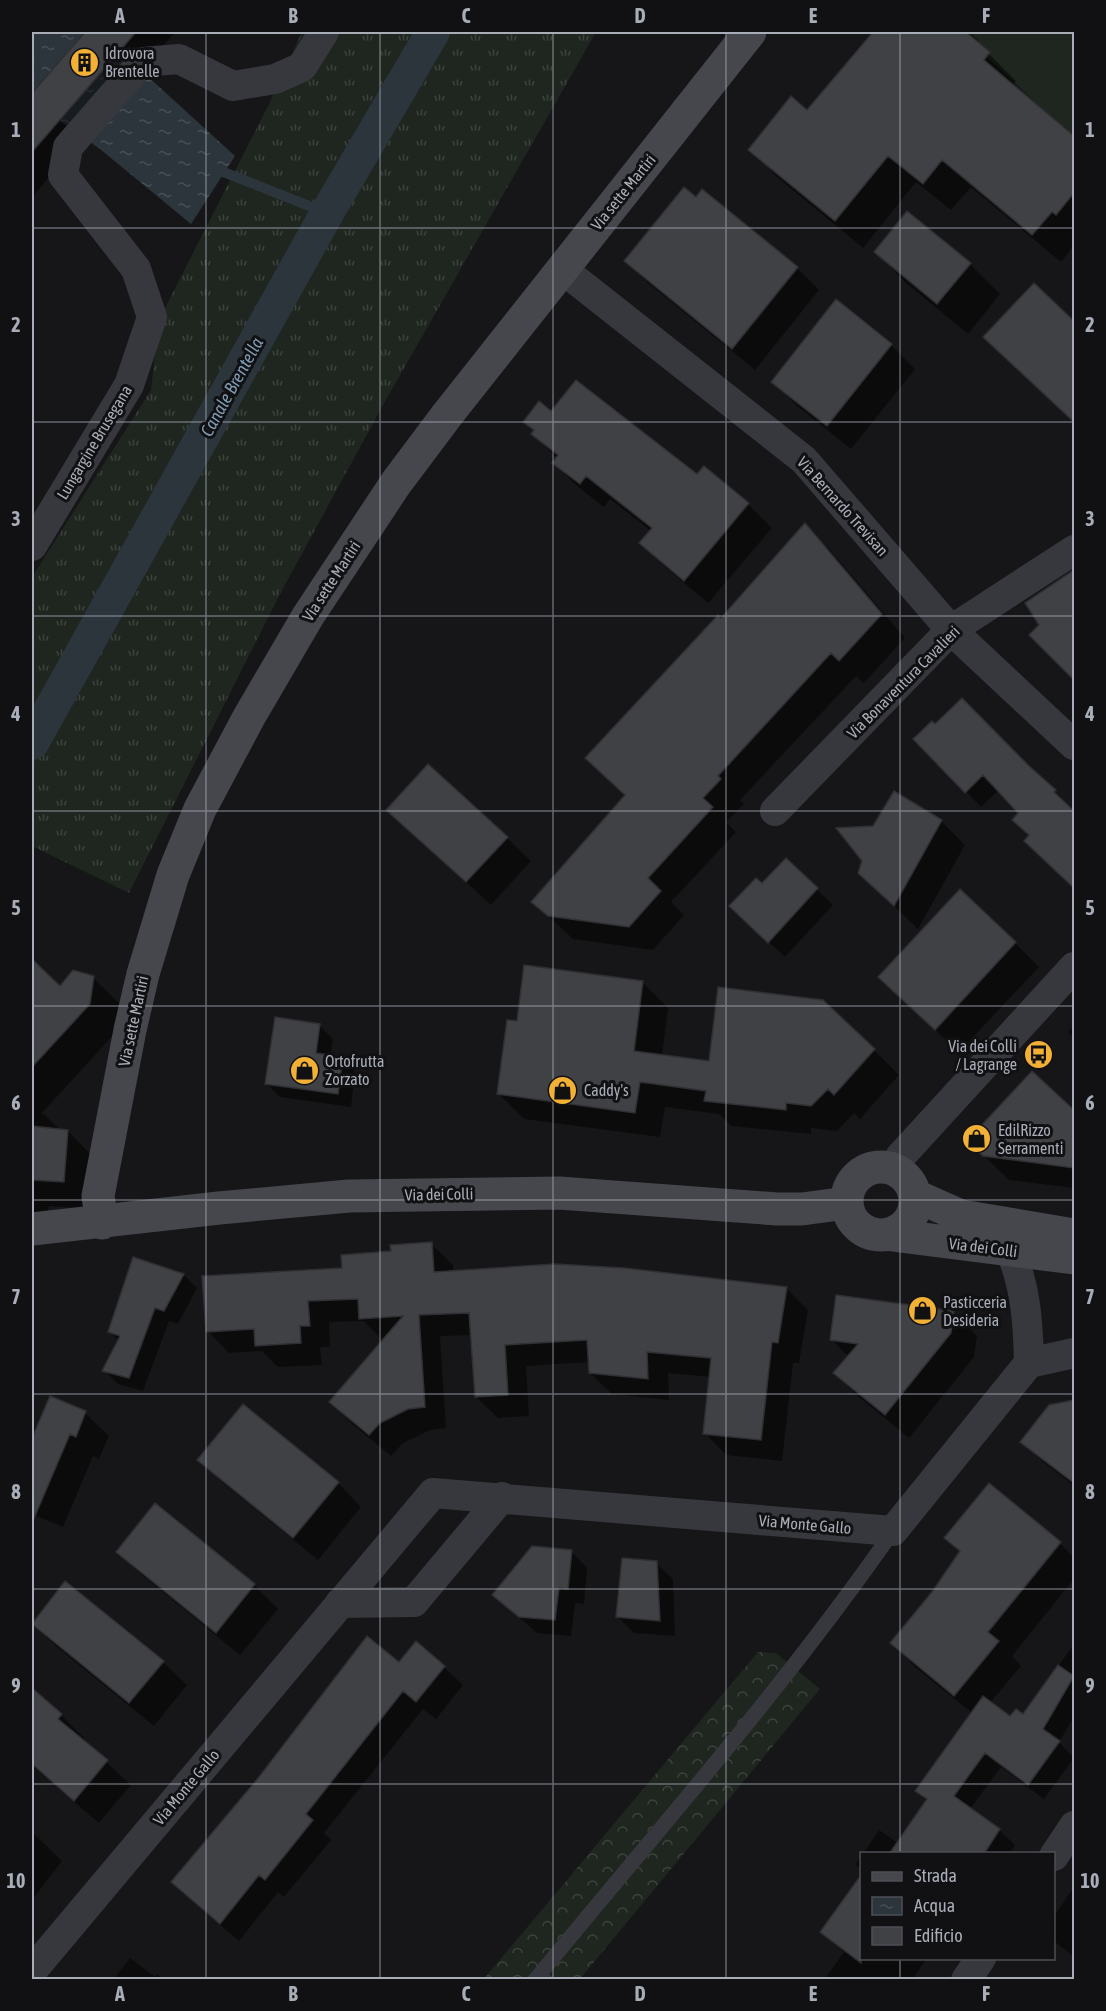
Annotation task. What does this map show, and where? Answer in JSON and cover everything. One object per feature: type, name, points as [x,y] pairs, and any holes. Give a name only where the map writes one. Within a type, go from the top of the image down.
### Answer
[{"type":"main road","name":"Via sette Martiri","points":[[102,1222],[99,1196],[130,1030],[143,974],[173,874],[200,809],[249,717],[308,616],[396,483],[447,415],[750,32]]},
{"type":"main road","points":[[847,1203],[848,1192],[853,1182],[871,1168],[894,1169],[904,1175],[912,1184],[916,1196],[915,1212],[906,1226],[892,1235]]},
{"type":"main road","name":"Via dei Colli","points":[[32,1229],[349,1196],[560,1193],[777,1209],[802,1209],[847,1203],[854,1223],[871,1235],[892,1235],[1074,1258]]},
{"type":"main road","name":"Via dei Colli","points":[[916,1196],[961,1216],[1074,1235]]},
{"type":"street","name":"Lungargine Brusegana","points":[[32,546],[129,385],[152,317],[136,269],[63,175],[68,147],[142,62],[179,59],[233,86],[275,80],[302,67],[324,32]]},
{"type":"street","name":"Via Bernardo Trevisan","points":[[562,269],[804,460],[951,630],[1074,745]]},
{"type":"street","name":"Via Bonaventura Cavalieri","points":[[775,811],[951,630],[1074,550]]},
{"type":"street","points":[[894,1169],[900,1158],[1074,967]]},
{"type":"street","points":[[1010,1251],[1020,1274],[1027,1312],[1029,1363]]},
{"type":"street","points":[[893,1531],[1029,1363],[1074,1353]]},
{"type":"street","name":"Via Monte Gallo","points":[[32,1971],[434,1492],[893,1531]]},
{"type":"street","points":[[340,1603],[414,1602],[502,1497]]},
{"type":"street","points":[[1055,1853],[1074,1826]]},
{"type":"street","points":[[966,1980],[980,1960]]},
{"type":"lane","points":[[535,1980],[793,1667],[865,1573],[893,1531]]},
{"type":"green space","points":[[302,32],[596,32],[383,405],[280,594],[129,893],[32,846],[32,577],[151,390],[159,320],[269,104]]},
{"type":"green space","points":[[961,32],[1074,32],[1074,139]]},
{"type":"green space","points":[[758,1652],[776,1653],[820,1689],[580,1979],[483,1980]]},
{"type":"water","points":[[32,32],[99,32],[235,156],[191,224],[100,149],[32,101]]},
{"type":"building","name":"Idrovora Brentelle","points":[[85,32],[136,32],[32,152],[32,93]]},
{"type":"building","points":[[873,32],[966,32],[990,52],[984,60],[1074,136],[1074,193],[1056,215],[1052,212],[1032,235],[942,160],[923,184],[888,156],[835,221],[748,150],[791,96],[807,110]]},
{"type":"building","points":[[684,187],[696,197],[702,189],[798,267],[732,349],[624,261]]},
{"type":"building","points":[[907,211],[971,263],[937,304],[874,252]]},
{"type":"building","points":[[1034,283],[1074,321],[1074,422],[983,337]]},
{"type":"building","points":[[836,299],[892,344],[827,426],[771,382]]},
{"type":"building","points":[[576,380],[697,474],[704,466],[749,503],[684,581],[639,543],[652,528],[586,476],[580,484],[552,463],[558,455],[531,434],[534,430],[523,422],[539,401],[551,411]]},
{"type":"building","points":[[805,523],[882,614],[839,661],[831,653],[718,776],[721,779],[703,798],[713,807],[648,878],[661,891],[629,927],[548,916],[531,902],[625,795],[585,758],[718,615],[721,618]]},
{"type":"building","points":[[1074,570],[1074,680],[1029,635],[1039,625],[1025,603]]},
{"type":"building","points":[[962,698],[1056,790],[1054,792],[1074,811],[1074,888],[1024,841],[1029,835],[1012,820],[1018,813],[983,775],[965,793],[913,739],[932,721],[935,724]]},
{"type":"building","points":[[428,764],[508,837],[466,882],[386,810]]},
{"type":"building","points":[[894,791],[942,820],[894,906],[858,873],[862,861],[836,828],[873,826]]},
{"type":"building","points":[[786,858],[818,888],[768,943],[729,906],[756,878],[762,883]]},
{"type":"building","points":[[960,889],[1016,942],[935,1030],[878,977]]},
{"type":"building","points":[[32,959],[60,986],[73,970],[94,976],[90,1004],[32,1067]]},
{"type":"building","points":[[524,965],[643,981],[634,1051],[709,1061],[718,987],[823,1000],[875,1049],[834,1095],[828,1089],[811,1106],[786,1103],[786,1110],[704,1101],[706,1091],[640,1082],[635,1113],[497,1094],[507,1020],[517,1021]]},
{"type":"building","name":"Ortofrutta Zorzato","points":[[275,1017],[320,1024],[316,1053],[343,1057],[338,1094],[265,1084]]},
{"type":"building","points":[[1032,1071],[1074,1110],[1074,1168],[983,1156],[967,1141]]},
{"type":"building","points":[[32,1126],[68,1130],[64,1182],[32,1180]]},
{"type":"building","points":[[432,1242],[434,1272],[555,1264],[624,1268],[787,1287],[778,1343],[772,1342],[761,1440],[703,1434],[711,1358],[647,1352],[648,1379],[589,1373],[587,1340],[505,1345],[508,1395],[475,1397],[469,1313],[419,1315],[425,1407],[408,1409],[380,1423],[369,1435],[329,1402],[403,1316],[359,1319],[358,1299],[308,1301],[310,1326],[300,1326],[301,1343],[255,1346],[254,1329],[206,1332],[202,1276],[342,1268],[341,1255],[391,1251],[390,1245]]},
{"type":"building","points":[[133,1257],[184,1274],[164,1311],[155,1308],[129,1378],[102,1371],[120,1336],[108,1332]]},
{"type":"building","points":[[836,1295],[954,1311],[951,1333],[885,1415],[833,1373],[858,1344],[830,1340]]},
{"type":"building","points":[[50,1396],[86,1411],[76,1437],[70,1434],[32,1523],[32,1438]]},
{"type":"building","points":[[1074,1400],[1074,1483],[1020,1442],[1049,1405]]},
{"type":"building","points":[[243,1404],[339,1482],[293,1538],[197,1460]]},
{"type":"building","points":[[989,1483],[1061,1542],[988,1632],[999,1641],[954,1696],[890,1643],[932,1592],[960,1551],[944,1538]]},
{"type":"building","points":[[155,1503],[255,1584],[216,1633],[116,1552]]},
{"type":"building","points":[[532,1546],[572,1550],[568,1589],[559,1588],[555,1620],[519,1617],[492,1595]]},
{"type":"building","points":[[622,1558],[657,1561],[660,1621],[616,1617]]},
{"type":"building","points":[[65,1581],[164,1661],[129,1703],[32,1624]]},
{"type":"building","points":[[367,1636],[399,1662],[416,1641],[445,1666],[416,1702],[403,1691],[306,1814],[313,1820],[265,1880],[259,1875],[220,1924],[171,1882],[259,1777]]},
{"type":"building","points":[[1058,1665],[1074,1676],[1043,1729],[1060,1741],[1028,1785],[985,1753],[954,1796],[1000,1829],[985,1852],[890,1852],[927,1799],[915,1791],[983,1696],[1010,1716],[1016,1709],[1023,1714]]},
{"type":"building","points":[[32,1688],[62,1714],[58,1719],[108,1760],[74,1801],[32,1764]]},
{"type":"building","points":[[860,1876],[861,1963],[820,1932]]},
{"type":"waterway","name":"Canale Brentella","points":[[32,743],[327,213],[433,32]]},
{"type":"waterway","points":[[213,168],[327,213]]},
{"type":"place","name":"Idrovora Brentelle","points":[[84,62]]},
{"type":"place","name":"Via dei Colli / Lagrange","points":[[1038,1055]]},
{"type":"place","name":"Ortofrutta Zorzato","points":[[304,1070]]},
{"type":"place","name":"Caddy's","points":[[563,1090]]},
{"type":"place","name":"EdilRizzo Serramenti","points":[[977,1139]]},
{"type":"place","name":"Pasticceria Desideria","points":[[922,1311]]}]
